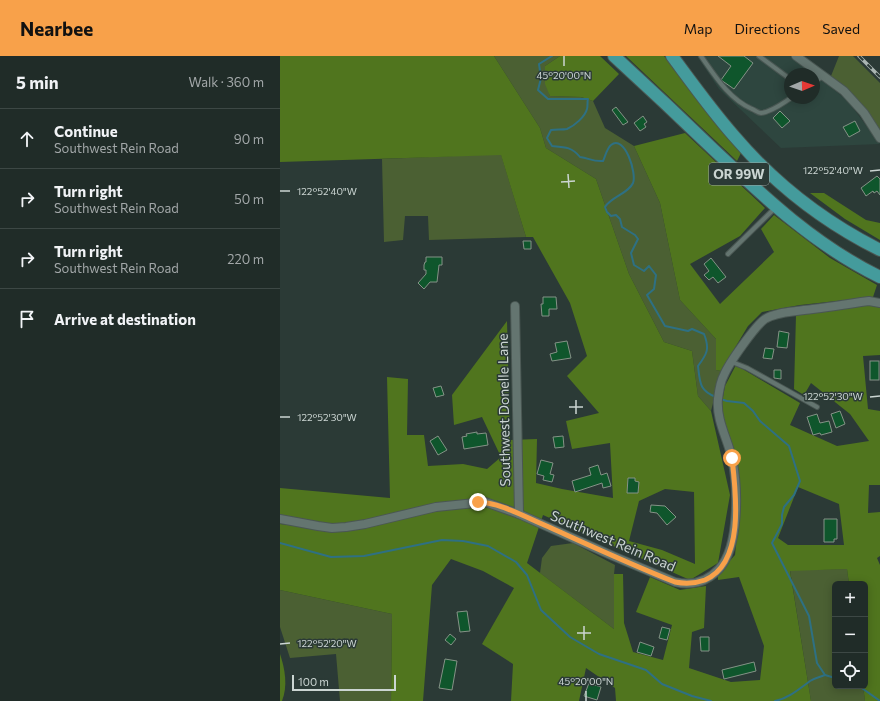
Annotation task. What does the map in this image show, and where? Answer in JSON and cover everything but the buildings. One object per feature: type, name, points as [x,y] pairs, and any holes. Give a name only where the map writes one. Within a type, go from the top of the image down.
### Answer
[{"type":"highway","name":"OR 99W","points":[[614,56],[776,207],[827,246],[880,277]]},
{"type":"highway","name":"OR 99W","points":[[672,56],[734,137],[763,167],[798,198],[819,214],[880,250]]},
{"type":"street","points":[[796,56],[844,91],[858,107],[880,138]]},
{"type":"street","name":"Southwest Rein Road","points":[[280,519],[332,528],[346,527],[436,507],[478,502],[492,504],[519,514],[612,556],[675,582],[691,584],[709,578],[724,563],[730,552],[736,513],[732,458],[721,422],[718,399],[722,380],[732,362],[756,328],[765,319],[787,313],[861,302],[869,301],[880,303]]},
{"type":"street","name":"Southwest Donelle Lane","points":[[515,306],[519,514]]},
{"type":"lane","points":[[702,56],[718,81],[732,96],[745,106],[760,113],[773,109],[784,102]]},
{"type":"lane","points":[[759,56],[784,75]]},
{"type":"lane","points":[[728,254],[776,207]]},
{"type":"lane","points":[[732,362],[747,368],[817,406]]},
{"type":"shaded area","points":[[697,56],[791,56],[806,68],[784,68],[784,104],[820,104],[820,79],[847,100],[880,144],[781,148],[719,89]]},
{"type":"green space","points":[[280,56],[494,56],[540,128],[546,148],[596,179],[629,274],[664,342],[692,351],[698,396],[711,411],[730,495],[718,563],[690,580],[543,515],[527,563],[614,629],[614,574],[623,574],[624,623],[633,652],[663,660],[672,625],[636,612],[650,577],[680,590],[706,586],[704,628],[692,632],[689,668],[731,682],[760,680],[764,646],[739,577],[718,580],[718,574],[735,555],[741,496],[721,408],[725,386],[736,365],[800,403],[790,425],[837,446],[869,441],[850,414],[811,383],[804,395],[794,389],[796,315],[837,308],[876,304],[880,306],[880,355],[863,356],[868,409],[880,411],[880,485],[869,485],[868,513],[880,512],[880,556],[877,558],[880,565],[880,701],[865,701],[863,689],[868,689],[868,581],[849,581],[847,569],[790,571],[811,701],[616,701],[615,688],[586,668],[579,701],[511,701],[513,664],[482,644],[514,588],[483,571],[451,559],[432,585],[423,701],[391,701],[392,614],[280,590],[280,524],[297,526],[298,519],[280,515],[280,488],[390,498],[387,377],[408,379],[407,435],[424,435],[428,466],[463,464],[487,469],[501,457],[482,417],[454,425],[452,395],[507,321],[510,440],[537,439],[536,483],[613,498],[610,443],[572,449],[566,421],[599,413],[567,376],[587,356],[570,303],[533,237],[526,237],[501,155],[280,162]],"holes":[[[798,487],[839,504],[844,545],[788,545],[778,538]],[[665,489],[694,492],[695,564],[662,550],[629,541],[639,501]]]},
{"type":"green space","points":[[494,56],[560,56],[545,66],[550,96],[581,97],[593,101],[605,128],[634,146],[660,203],[680,300],[716,339],[716,370],[721,371],[711,411],[698,396],[692,351],[664,342],[629,274],[596,179],[546,148],[540,128]]},
{"type":"green space","points":[[560,56],[600,56],[619,74],[593,101],[581,97],[550,96],[545,84],[545,66]]},
{"type":"green space","points":[[626,56],[664,56],[741,153],[737,161]]},
{"type":"green space","points":[[839,56],[853,56],[880,83],[880,131],[842,84],[831,76]]},
{"type":"green space","points":[[685,133],[765,208],[740,236],[690,264],[720,304],[774,252],[761,229],[774,215],[830,258],[877,285],[873,297],[800,305],[762,312],[748,326],[721,371],[716,370],[716,339],[680,300],[660,203],[634,146]]},
{"type":"green space","points":[[501,154],[526,237],[429,240],[428,216],[405,216],[403,240],[384,242],[382,159]]},
{"type":"green space","points":[[810,193],[824,193],[866,220],[880,223],[880,240],[845,219]]},
{"type":"green space","points":[[573,543],[615,565],[614,629],[540,573],[542,558],[551,546]]},
{"type":"green space","points":[[847,569],[849,581],[832,581],[832,689],[863,689],[865,701],[811,701],[790,570]]},
{"type":"green space","points":[[280,590],[392,614],[391,701],[340,701],[336,654],[290,658],[280,627]]},
{"type":"green space","points":[[280,654],[285,678],[285,689],[282,701],[280,701]]},
{"type":"waterway","points":[[552,56],[539,64],[541,78],[538,90],[548,99],[588,99],[586,112],[579,121],[567,129],[551,130],[547,138],[552,146],[568,148],[580,157],[596,161],[603,161],[607,150],[611,145],[616,143],[621,145],[629,156],[634,178],[633,183],[628,190],[612,200],[605,207],[611,216],[616,215],[620,219],[622,227],[635,235],[638,239],[631,253],[634,265],[644,271],[649,266],[656,275],[654,289],[647,295],[665,326],[688,331],[692,329],[704,334],[707,344],[707,351],[698,366],[700,381],[703,389],[710,395],[716,397]]},
{"type":"waterway","points":[[720,399],[744,403],[753,411],[760,421],[789,446],[800,481],[794,495],[784,507],[782,524],[772,543],[809,616],[817,663],[825,675],[832,677]]},
{"type":"waterway","points":[[280,543],[331,557],[364,556],[442,540],[463,541],[488,546],[516,562],[527,575],[541,610],[570,637],[599,654],[646,670],[662,684],[692,696],[711,701]]},
{"type":"waterway","points":[[775,701],[780,700],[798,690],[810,681],[825,675]]},
{"type":"waterway","points":[[863,689],[880,701]]},
{"type":"railway","points":[[859,56],[880,77]]},
{"type":"route","points":[[478,502],[492,504],[519,514],[612,556],[675,582],[691,584],[709,578],[714,574],[724,563],[730,552],[736,513],[732,458]]}]
